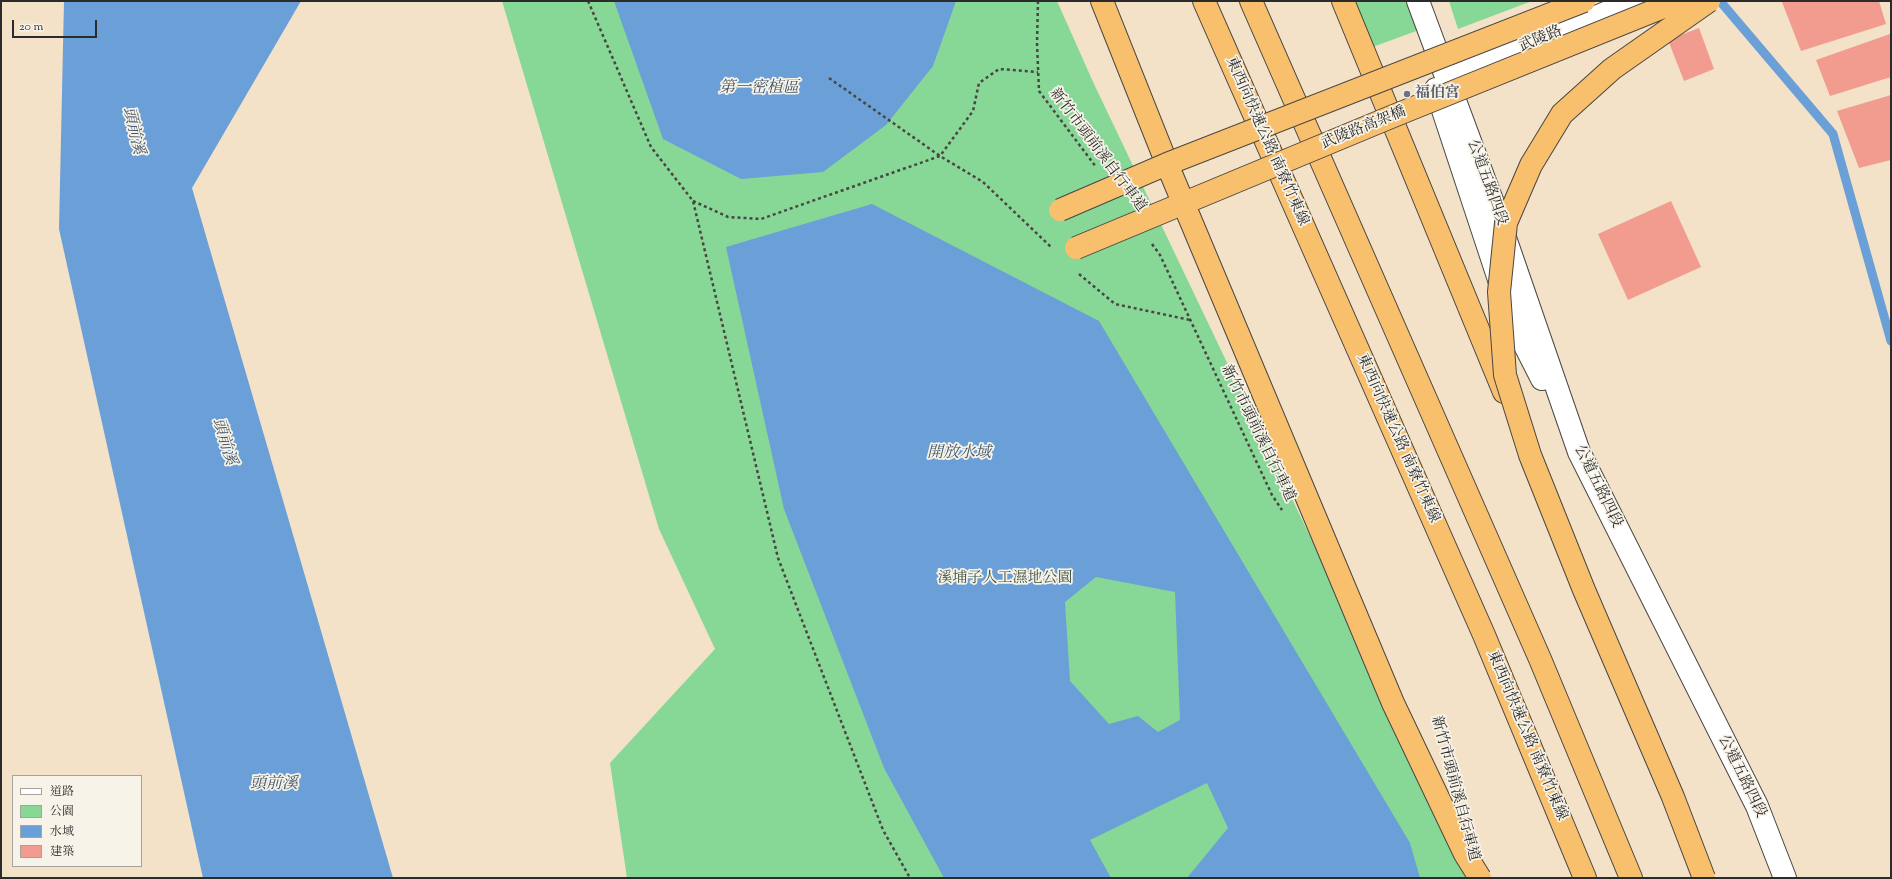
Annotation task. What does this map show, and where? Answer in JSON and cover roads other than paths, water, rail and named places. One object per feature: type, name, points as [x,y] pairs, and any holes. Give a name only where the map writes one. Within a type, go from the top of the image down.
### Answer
[{"type":"highway","points":[[1102,1],[1183,203],[1393,703],[1465,854],[1480,878]]},
{"type":"highway","name":"東西向快速公路 南寮竹東線","points":[[1204,1],[1484,636],[1585,878]]},
{"type":"highway","points":[[1251,1],[1540,659],[1631,878]]},
{"type":"highway","points":[[1343,1],[1584,590],[1673,797],[1704,878]]},
{"type":"highway","points":[[1060,210],[1167,164],[1584,1]]},
{"type":"highway","name":"武陵路高架橋","points":[[1076,248],[1391,117],[1678,1]]},
{"type":"highway","points":[[1530,455],[1505,375],[1499,292],[1506,223],[1530,165],[1562,114],[1612,69],[1709,1]]},
{"type":"street","name":"公道五路四段","points":[[1418,1],[1442,84],[1493,202],[1579,452],[1756,806],[1785,878]]},
{"type":"street","name":"公道五路四段","points":[[1429,1],[1442,84]]},
{"type":"street","name":"武陵路","points":[[1442,84],[1634,1]]},
{"type":"water","name":"頭前溪","points":[[64,1],[301,1],[192,188],[393,878],[203,878],[59,229]]},
{"type":"water","name":"第一密植區","points":[[614,1],[956,1],[933,66],[886,125],[823,172],[741,179],[663,139]]},
{"type":"water","name":"開放水域","points":[[872,204],[1099,321],[1410,843],[1420,878],[1187,878],[1228,828],[1207,783],[1090,840],[1111,878],[944,878],[884,768],[784,509],[726,247]],"holes":[[[1096,577],[1175,592],[1180,720],[1158,732],[1138,716],[1109,724],[1070,681],[1065,602]]]},
{"type":"waterway","points":[[1720,1],[1833,134],[1891,341]]},
{"type":"place","name":"福伯宮","points":[[1407,94]]},
{"type":"park label","name":"溪埔子人工濕地公園","points":[[1005,579]]}]
